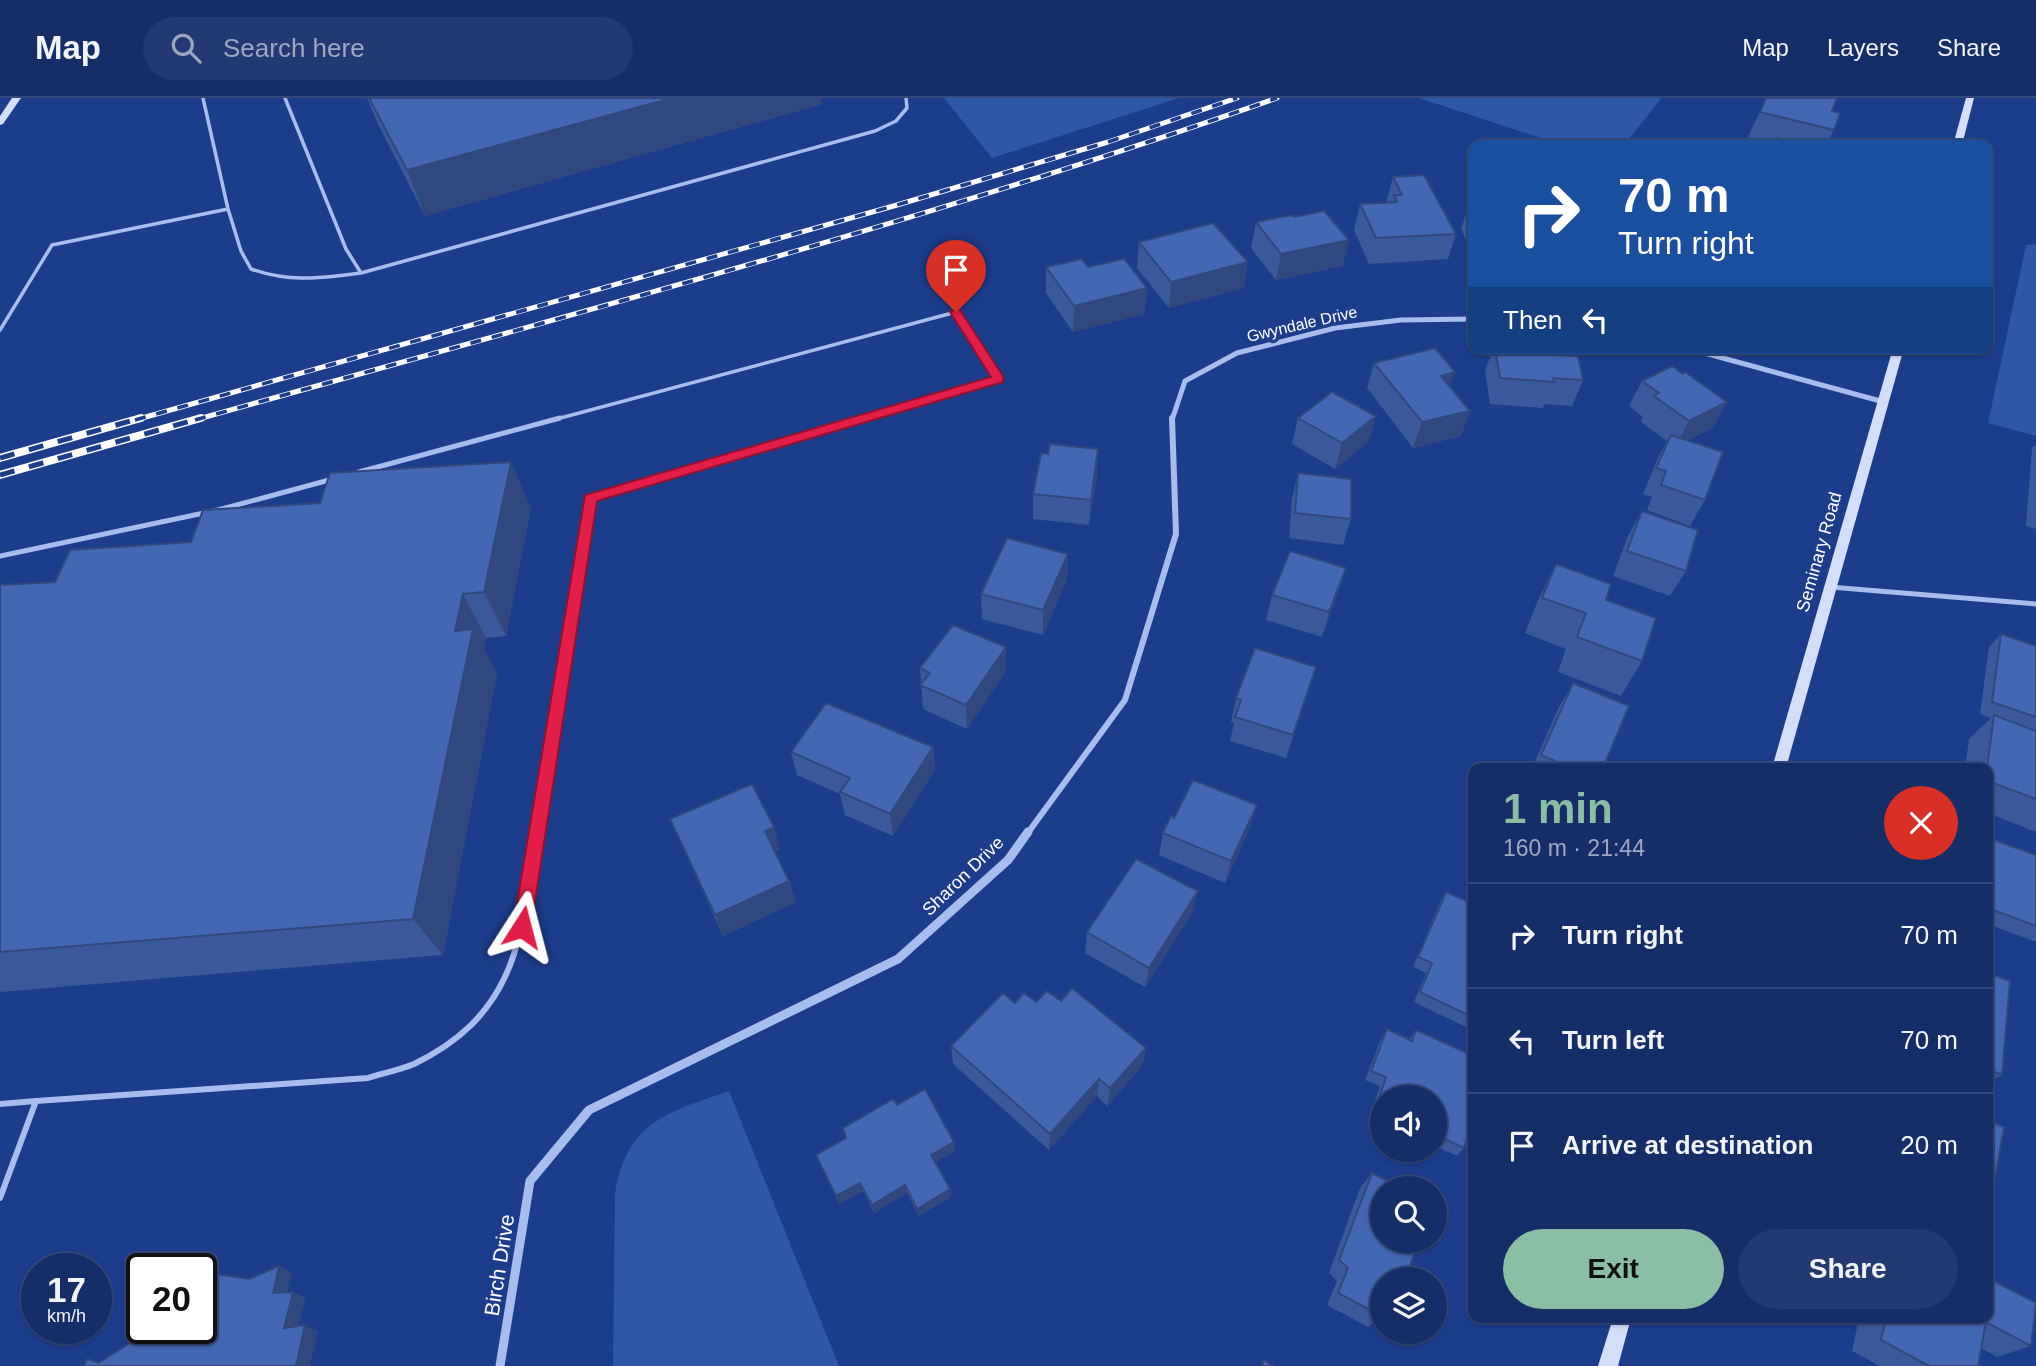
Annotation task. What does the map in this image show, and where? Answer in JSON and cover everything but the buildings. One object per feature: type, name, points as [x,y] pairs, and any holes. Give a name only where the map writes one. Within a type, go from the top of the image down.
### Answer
[{"type":"main road","points":[[0,122],[17,98]]},
{"type":"main road","points":[[1958,140],[1970,98]]},
{"type":"main road","name":"Seminary Road","points":[[1780,763],[1897,354]]},
{"type":"main road","points":[[1608,1366],[1621,1323]]},
{"type":"street","name":"Gwyndale Drive","points":[[1185,381],[1237,353],[1335,328],[1401,320],[1468,320]]},
{"type":"street","points":[[1708,354],[1884,402]]},
{"type":"street","name":"Sharon Drive","points":[[538,1172],[589,1110],[898,959],[1007,860],[1125,700],[1177,534],[1172,415],[1185,381]]},
{"type":"street","name":"Birch Drive","points":[[500,1366],[530,1181],[538,1172]]},
{"type":"lane","points":[[203,98],[228,209],[241,251],[251,269],[277,278],[313,279],[361,273],[875,131],[896,121],[907,108],[906,98]]},
{"type":"lane","points":[[285,98],[346,249],[361,273]]},
{"type":"lane","points":[[0,330],[52,245],[228,209]]},
{"type":"lane","points":[[0,1104],[368,1078],[413,1064],[456,1037],[491,1004],[512,965],[522,927],[590,498],[998,379],[956,312],[348,475]]},
{"type":"lane","points":[[0,556],[218,510],[335,478]]},
{"type":"lane","points":[[1830,587],[2036,604]]},
{"type":"lane","points":[[0,1198],[36,1101]]},
{"type":"shaded area","points":[[944,98],[1179,98],[992,158]]},
{"type":"shaded area","points":[[1419,98],[1661,98],[1628,140],[1547,140]]},
{"type":"shaded area","points":[[2036,244],[2036,436],[1988,423],[2026,245]]},
{"type":"shaded area","points":[[729,1091],[839,1366],[613,1366],[615,1194],[629,1150],[653,1123],[687,1106]]},
{"type":"railway","points":[[135,420],[897,205],[1108,142],[1237,98]]},
{"type":"railway","points":[[195,420],[874,228],[1143,144],[1277,98]]},
{"type":"railway","points":[[0,458],[141,418]]},
{"type":"railway","points":[[0,475],[201,418]]},
{"type":"route","points":[[522,927],[590,498],[998,379],[956,312]]}]
